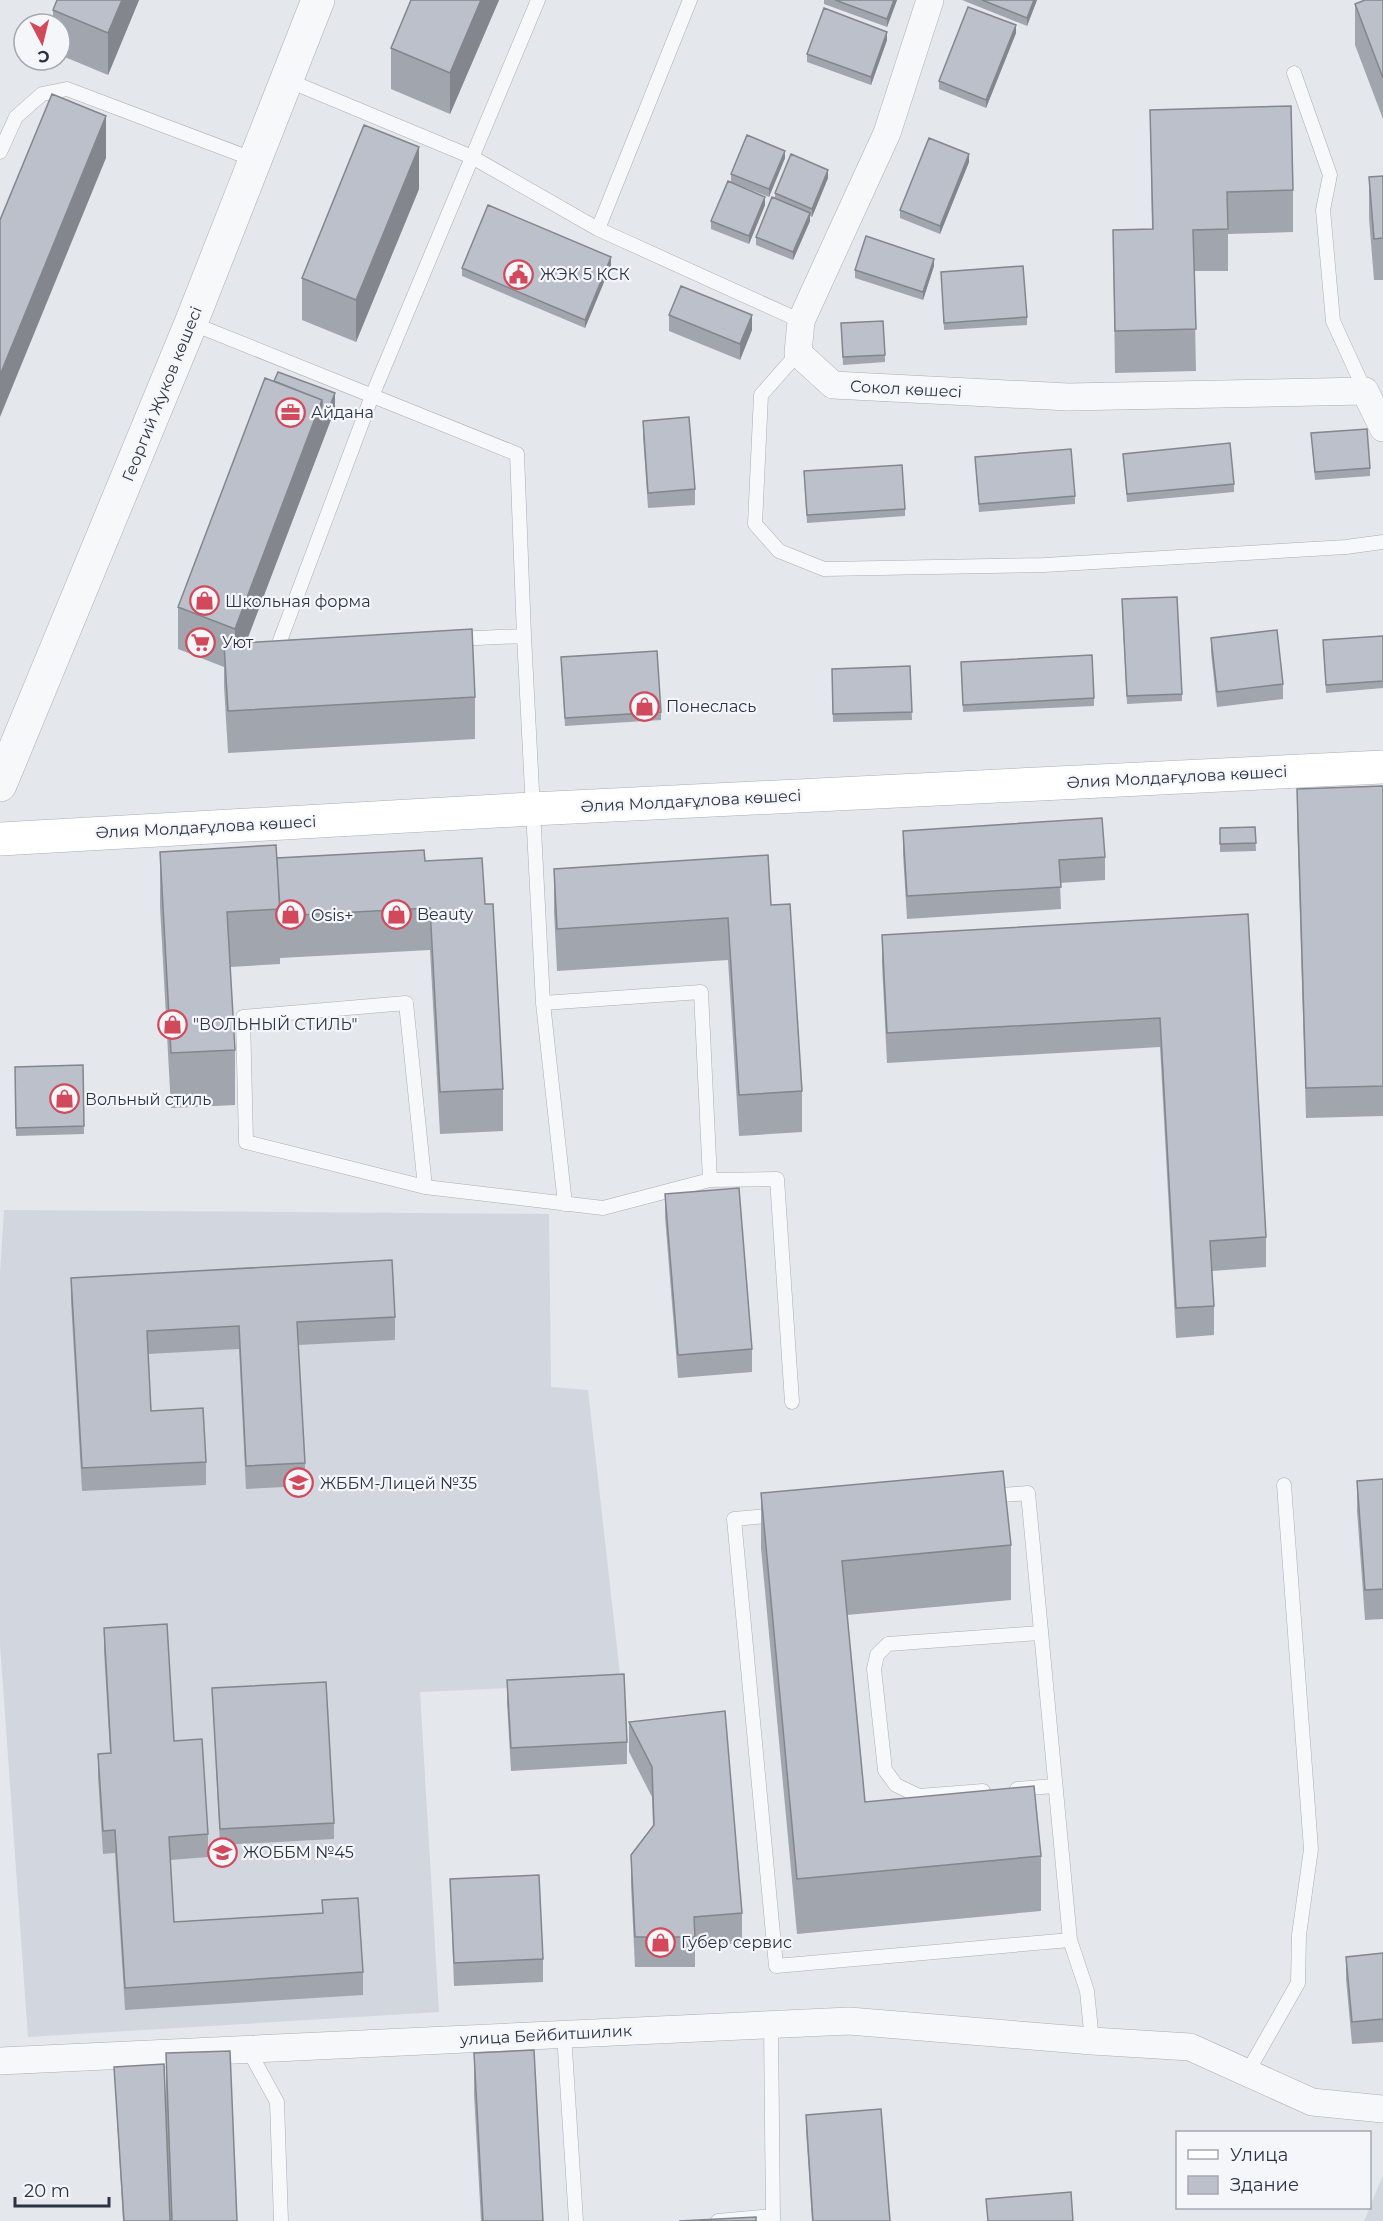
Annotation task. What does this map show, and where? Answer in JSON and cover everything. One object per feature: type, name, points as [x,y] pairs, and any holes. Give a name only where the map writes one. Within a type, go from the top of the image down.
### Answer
[{"type":"main road","name":"Әлия Молдағұлова көшесі","points":[[0,839],[532,808],[1383,767]]},
{"type":"street","name":"Георгий Жуков көшесі","points":[[0,785],[191,324],[318,0]]},
{"type":"street","points":[[798,353],[801,321],[887,133],[930,0]]},
{"type":"street","name":"Сокол көшесі","points":[[798,353],[833,385],[1068,397],[1365,392]]},
{"type":"street","points":[[1365,392],[1383,429]]},
{"type":"street","name":"улица Бейбитшилик","points":[[0,2061],[849,2021],[1190,2047],[1312,2102],[1383,2109]]},
{"type":"lane","points":[[302,645],[278,646],[372,396],[538,0]]},
{"type":"lane","points":[[598,229],[690,0]]},
{"type":"lane","points":[[1294,73],[1330,175],[1323,210],[1333,321],[1365,392]]},
{"type":"lane","points":[[286,80],[472,157],[598,229],[801,321]]},
{"type":"lane","points":[[0,152],[16,117],[42,94],[67,89],[255,160]]},
{"type":"lane","points":[[191,324],[517,453],[543,1003],[565,1204]]},
{"type":"lane","points":[[798,353],[761,394],[755,524],[779,551],[824,569],[1044,565],[1346,547],[1383,542]]},
{"type":"lane","points":[[442,639],[524,636]]},
{"type":"lane","points":[[543,1003],[701,992],[710,1180]]},
{"type":"lane","points":[[425,1186],[406,1004],[243,1017],[246,1142],[425,1186],[603,1208],[710,1180],[777,1179],[792,1402]]},
{"type":"lane","points":[[1248,2073],[1298,1983],[1299,1935],[1311,1850],[1284,1485]]},
{"type":"lane","points":[[981,1497],[1028,1493],[1070,1940],[1087,1991],[1092,2041]]},
{"type":"lane","points":[[793,1514],[734,1519],[776,1966],[1070,1940]]},
{"type":"lane","points":[[1040,1633],[888,1644],[876,1655],[874,1669],[885,1770],[896,1785],[919,1796],[1054,1786]]},
{"type":"lane","points":[[718,2221],[773,2219],[771,2025]]},
{"type":"lane","points":[[564,2034],[576,2221]]},
{"type":"lane","points":[[248,2049],[277,2102],[281,2221]]},
{"type":"shaded area","points":[[4,1210],[549,1214],[551,1387],[588,1390],[621,1683],[420,1692],[439,2012],[28,2037],[0,1644],[0,1273]]},
{"type":"shaded area","points":[[1383,2175],[1383,2221],[1364,2221],[1371,2209]]},
{"type":"building","points":[[57,0],[122,0],[108,33],[72,18],[72,12],[53,10]]},
{"type":"building","points":[[411,0],[481,0],[450,73],[391,48]]},
{"type":"building","points":[[835,0],[894,0],[887,19]]},
{"type":"building","points":[[982,0],[1034,0],[1027,18]]},
{"type":"building","points":[[1365,0],[1383,0],[1383,78],[1355,4]]},
{"type":"building","points":[[968,7],[1016,25],[986,100],[939,81]]},
{"type":"building","points":[[824,8],[887,32],[871,77],[807,54]]},
{"type":"building","points":[[52,94],[106,116],[0,375],[0,220]]},
{"type":"building","points":[[1291,106],[1293,190],[1227,192],[1228,229],[1193,230],[1196,329],[1115,331],[1113,230],[1153,229],[1150,110]]},
{"type":"building","points":[[364,125],[419,147],[356,300],[302,278]]},
{"type":"building","points":[[747,135],[785,151],[769,189],[731,174]]},
{"type":"building","points":[[929,138],[969,154],[940,226],[900,210]]},
{"type":"building","points":[[791,154],[828,170],[812,209],[775,193]]},
{"type":"building","points":[[1383,176],[1383,238],[1374,239],[1369,177]]},
{"type":"building","points":[[728,181],[765,197],[749,236],[711,221]]},
{"type":"building","points":[[772,197],[810,213],[793,252],[756,237]]},
{"type":"building","points":[[488,205],[611,257],[585,320],[462,268]]},
{"type":"building","points":[[866,236],[934,259],[923,292],[855,270]]},
{"type":"building","points":[[1023,266],[1027,317],[944,323],[941,272]]},
{"type":"building","points":[[681,286],[752,315],[740,344],[669,315]]},
{"type":"building","points":[[883,321],[885,355],[843,357],[841,323]]},
{"type":"building","points":[[278,372],[335,393],[322,426],[322,400],[274,381]]},
{"type":"building","points":[[265,378],[322,400],[235,629],[178,607]]},
{"type":"building","points":[[689,417],[695,489],[648,493],[643,421]]},
{"type":"building","points":[[1367,429],[1370,468],[1315,472],[1311,433]]},
{"type":"building","points":[[1230,443],[1234,484],[1127,494],[1123,454]]},
{"type":"building","points":[[1071,449],[1075,496],[979,504],[975,457]]},
{"type":"building","points":[[902,465],[905,509],[807,515],[804,471]]},
{"type":"building","points":[[1177,597],[1182,694],[1127,696],[1122,599]]},
{"type":"building","points":[[472,629],[475,697],[228,711],[224,644]]},
{"type":"building","points":[[1277,630],[1283,684],[1217,692],[1211,638]]},
{"type":"building","points":[[1383,636],[1383,681],[1326,685],[1323,640]]},
{"type":"building","points":[[657,651],[661,712],[565,718],[561,657]]},
{"type":"building","points":[[1092,655],[1094,698],[963,705],[961,662]]},
{"type":"building","points":[[910,666],[912,712],[833,714],[832,669]]},
{"type":"building","points":[[1383,786],[1383,1086],[1306,1088],[1297,789]]},
{"type":"building","points":[[1102,818],[1105,857],[1059,860],[1061,887],[907,896],[903,831]]},
{"type":"building","points":[[1255,827],[1256,843],[1220,844],[1220,828]]},
{"type":"building","points":[[276,845],[280,909],[227,912],[235,1050],[171,1053],[160,852]]},
{"type":"building","points":[[424,850],[425,861],[482,858],[485,904],[493,904],[503,1089],[440,1092],[430,908],[280,916],[277,858]]},
{"type":"building","points":[[768,855],[771,905],[790,904],[802,1091],[739,1095],[728,918],[557,929],[554,869]]},
{"type":"building","points":[[1248,914],[1266,1237],[1210,1241],[1214,1306],[1176,1308],[1160,1018],[887,1033],[882,935]]},
{"type":"building","points":[[83,1065],[84,1126],[16,1128],[15,1067]]},
{"type":"building","points":[[739,1188],[752,1349],[678,1355],[665,1194]]},
{"type":"building","points":[[392,1260],[395,1317],[297,1322],[305,1463],[246,1466],[239,1326],[147,1331],[151,1411],[203,1408],[206,1462],[82,1468],[71,1278]]},
{"type":"building","points":[[1003,1471],[1011,1545],[842,1561],[865,1802],[1034,1786],[1041,1856],[797,1879],[761,1493]]},
{"type":"building","points":[[1383,1479],[1383,1589],[1365,1590],[1357,1481]]},
{"type":"building","points":[[167,1624],[174,1741],[202,1739],[208,1834],[169,1837],[174,1922],[323,1913],[322,1900],[358,1898],[363,1972],[125,1988],[115,1830],[103,1831],[98,1754],[111,1753],[104,1628]]},
{"type":"building","points":[[624,1674],[627,1742],[511,1748],[507,1680]]},
{"type":"building","points":[[326,1682],[334,1823],[220,1829],[212,1688]]},
{"type":"building","points":[[725,1711],[742,1913],[694,1917],[695,1937],[635,1937],[631,1855],[654,1825],[652,1767],[629,1722]]},
{"type":"building","points":[[539,1875],[543,1959],[454,1963],[450,1879]]},
{"type":"building","points":[[1383,1953],[1383,2019],[1352,2022],[1346,1957]]},
{"type":"building","points":[[534,2050],[543,2221],[483,2221],[474,2053]]},
{"type":"building","points":[[230,2051],[237,2221],[172,2221],[166,2053]]},
{"type":"building","points":[[164,2064],[170,2221],[124,2221],[114,2067]]},
{"type":"building","points":[[881,2109],[890,2221],[813,2221],[806,2115]]},
{"type":"building","points":[[1071,2192],[1073,2221],[988,2221],[986,2199]]},
{"type":"building","points":[[756,2217],[756,2221],[679,2221]]},
{"type":"place","name":"ЖЭК 5 КСК","points":[[519,274]]},
{"type":"place","name":"Айдана","points":[[290,412]]},
{"type":"place","name":"Школьная форма","points":[[204,601]]},
{"type":"place","name":"Уют","points":[[201,642]]},
{"type":"place","name":"Понеслась","points":[[645,706]]},
{"type":"place","name":"Beauty","points":[[396,914]]},
{"type":"place","name":"Osis+","points":[[290,915]]},
{"type":"place","name":"\"ВОЛЬНЫЙ СТИЛЬ\"","points":[[172,1024]]},
{"type":"place","name":"Вольный стиль","points":[[64,1099]]},
{"type":"place","name":"ЖББМ-Лицей №35","points":[[299,1483]]},
{"type":"place","name":"ЖОББМ №45","points":[[222,1852]]},
{"type":"place","name":"Губер сервис","points":[[660,1942]]}]
